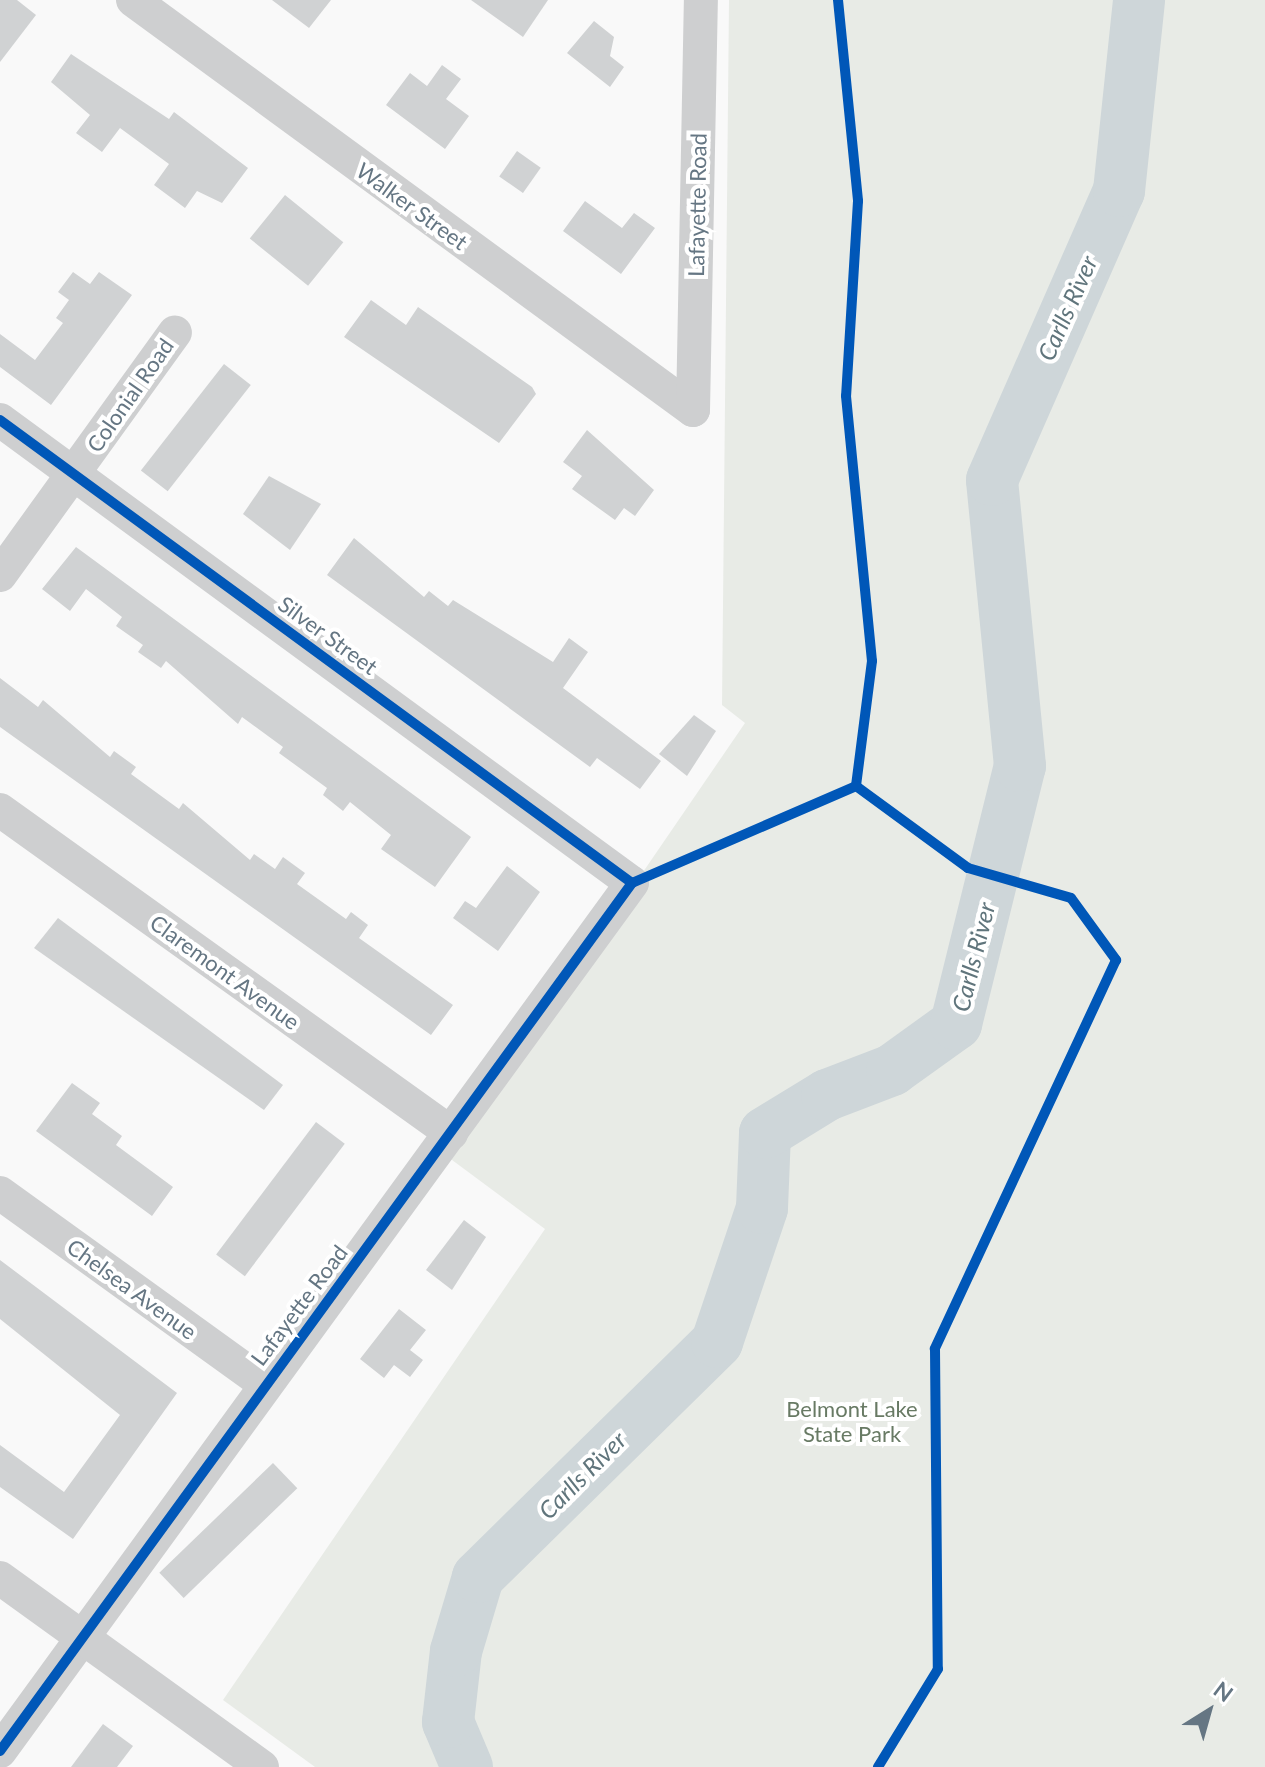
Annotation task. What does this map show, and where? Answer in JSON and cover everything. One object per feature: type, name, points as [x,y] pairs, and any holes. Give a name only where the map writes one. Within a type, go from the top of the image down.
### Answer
[{"type":"street","name":"Walker Street","points":[[133,0],[693,410]]},
{"type":"street","name":"Lafayette Road","points":[[693,410],[696,4]]},
{"type":"street","name":"Colonial Road","points":[[0,575],[175,332]]},
{"type":"street","name":"Silver Street","points":[[0,420],[632,883]]},
{"type":"street","name":"Claremont Avenue","points":[[0,810],[451,1133]]},
{"type":"street","name":"Lafayette Road","points":[[0,1751],[632,883]]},
{"type":"street","name":"Chelsea Avenue","points":[[0,1193],[265,1384]]},
{"type":"street","points":[[0,1578],[262,1767]]},
{"type":"green space","name":"Belmont Lake State Park","points":[[729,0],[1265,0],[1265,1767],[315,1767],[223,1700],[545,1229],[448,1157],[745,723],[722,705]]},
{"type":"building","points":[[0,0],[17,0],[36,15],[0,62]]},
{"type":"building","points":[[272,0],[331,0],[309,28]]},
{"type":"building","points":[[471,0],[548,0],[523,37]]},
{"type":"building","points":[[594,21],[614,37],[610,56],[624,67],[610,87],[567,53]]},
{"type":"building","points":[[71,54],[169,119],[174,112],[248,168],[222,203],[197,191],[185,208],[154,185],[169,164],[120,128],[102,152],[76,133],[90,115],[51,82]]},
{"type":"building","points":[[442,65],[461,79],[446,99],[469,116],[445,149],[386,105],[410,73],[427,86]]},
{"type":"building","points":[[517,151],[541,168],[523,193],[499,176]]},
{"type":"building","points":[[285,195],[343,242],[308,286],[250,239]]},
{"type":"building","points":[[585,201],[622,228],[634,213],[655,228],[621,274],[563,231]]},
{"type":"building","points":[[73,272],[90,284],[99,272],[132,295],[51,405],[0,367],[0,334],[35,360],[63,323],[56,318],[69,300],[58,292]]},
{"type":"building","points":[[371,300],[406,325],[418,307],[532,387],[536,394],[499,443],[344,337]]},
{"type":"building","points":[[224,364],[251,385],[168,491],[141,470]]},
{"type":"building","points":[[587,430],[654,490],[635,516],[624,508],[615,520],[572,489],[582,476],[563,462]]},
{"type":"building","points":[[269,476],[321,504],[290,550],[243,514]]},
{"type":"building","points":[[354,538],[424,597],[429,591],[448,606],[453,600],[553,662],[569,638],[588,652],[563,688],[661,761],[640,789],[597,758],[590,767],[327,575]]},
{"type":"building","points":[[76,547],[471,837],[435,887],[381,849],[391,835],[350,802],[343,811],[323,795],[327,788],[279,753],[283,747],[242,717],[238,724],[166,661],[161,668],[138,652],[143,645],[116,626],[122,617],[86,589],[70,611],[42,589]]},
{"type":"building","points":[[0,678],[38,707],[43,700],[110,757],[114,751],[136,767],[131,774],[179,809],[183,803],[250,860],[254,854],[275,869],[283,857],[305,873],[297,884],[346,919],[351,912],[368,925],[359,938],[453,1005],[431,1035],[0,727]]},
{"type":"building","points":[[694,715],[716,731],[687,776],[659,754]]},
{"type":"building","points":[[507,866],[540,892],[498,951],[453,918],[465,901],[476,908]]},
{"type":"building","points":[[58,918],[283,1085],[264,1110],[34,948]]},
{"type":"building","points":[[72,1083],[100,1103],[92,1114],[122,1136],[116,1145],[173,1187],[152,1216],[36,1131]]},
{"type":"building","points":[[316,1122],[345,1144],[245,1276],[216,1255]]},
{"type":"building","points":[[464,1220],[486,1237],[452,1290],[426,1270]]},
{"type":"building","points":[[0,1260],[177,1393],[73,1539],[0,1487],[0,1445],[64,1492],[120,1415],[0,1319]]},
{"type":"building","points":[[399,1309],[426,1330],[410,1350],[423,1360],[410,1377],[394,1365],[384,1378],[360,1359]]},
{"type":"building","points":[[273,1463],[297,1488],[184,1598],[159,1573]]},
{"type":"building","points":[[103,1724],[133,1746],[117,1767],[71,1767]]},
{"type":"waterway","name":"Carlls River","points":[[467,1767],[448,1722],[456,1651],[478,1577],[717,1342],[762,1208],[765,1133],[827,1095],[892,1070],[956,1024],[1020,766],[992,480],[1119,191],[1139,0]]},
{"type":"cycle path","points":[[838,0],[858,201],[846,396],[872,661],[856,786],[968,868],[1071,898],[1116,960],[935,1349],[938,1669],[878,1767]]},
{"type":"cycle path","points":[[0,420],[632,883]]},
{"type":"cycle path","points":[[632,883],[856,786]]},
{"type":"cycle path","points":[[0,1751],[632,883]]}]
